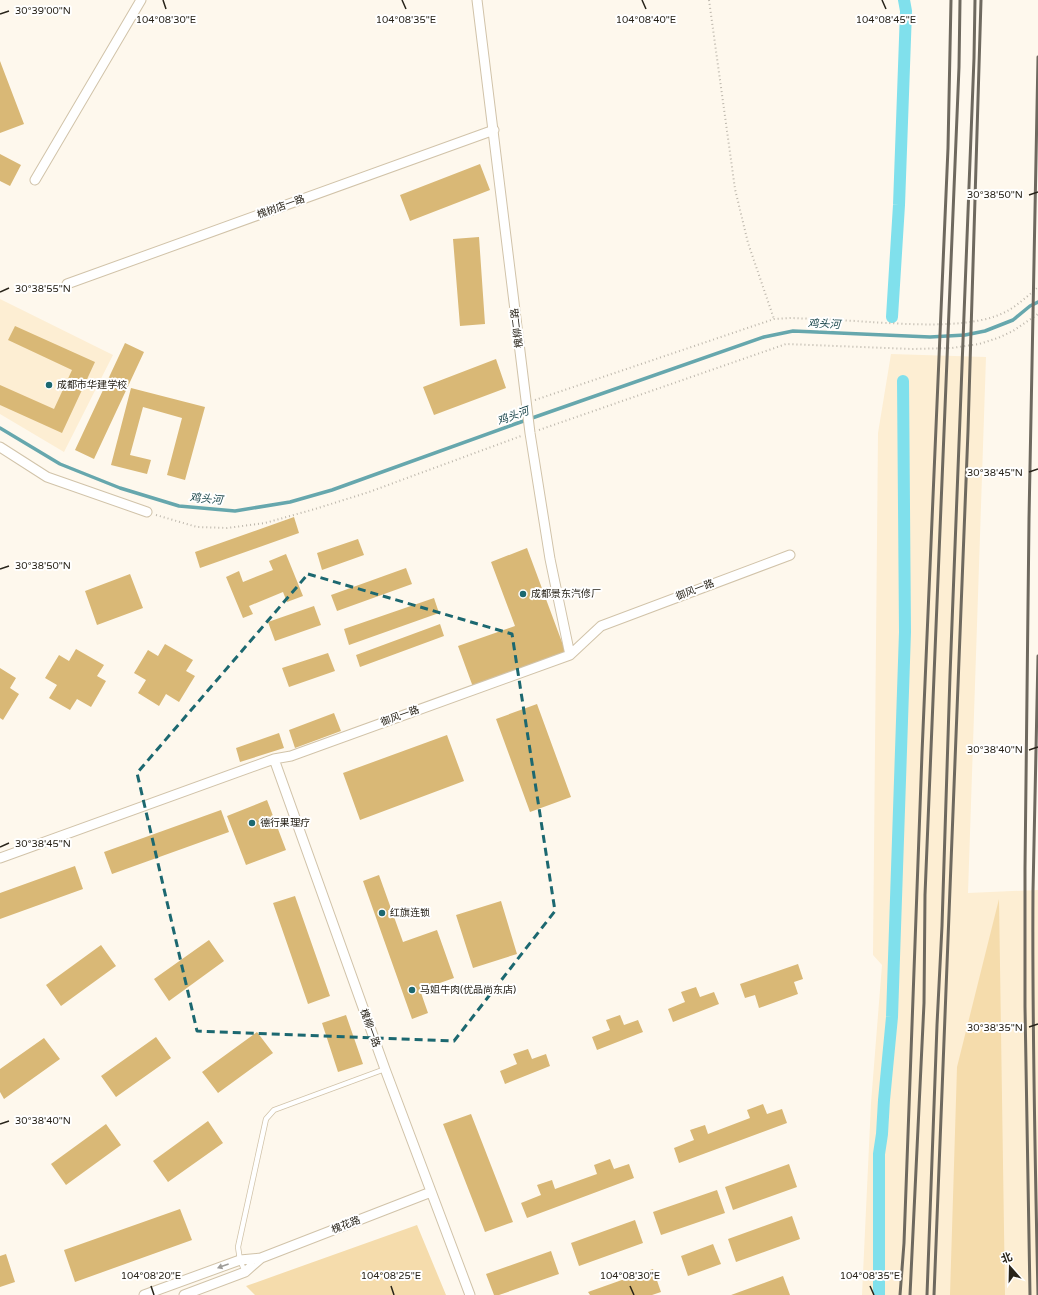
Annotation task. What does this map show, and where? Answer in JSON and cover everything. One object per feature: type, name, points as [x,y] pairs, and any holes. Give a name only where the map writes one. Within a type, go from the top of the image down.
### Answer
[{"type":"street","points":[[35,180],[141,0]]},
{"type":"street","name":"槐柳二路","points":[[478,0],[530,433],[550,559],[570,655]]},
{"type":"street","name":"槐树店一路","points":[[67,284],[494,130]]},
{"type":"street","points":[[0,447],[47,477],[147,512]]},
{"type":"street","name":"御风一路","points":[[0,858],[274,759],[298,754],[570,655],[601,626],[790,554]]},
{"type":"street","name":"槐柳一路","points":[[274,759],[385,1070],[470,1295]]},
{"type":"street","name":"槐花路","points":[[144,1295],[240,1260],[261,1258],[431,1192]]},
{"type":"street","name":"槐花路","points":[[184,1295],[245,1272],[261,1258]]},
{"type":"lane","points":[[245,1272],[240,1260],[238,1247],[266,1119],[274,1110],[385,1070]]},
{"type":"path","points":[[709,0],[735,189],[748,243],[774,319]]},
{"type":"path","points":[[526,403],[774,319],[791,318],[915,324],[955,324],[981,320],[1009,310],[1038,287]]},
{"type":"path","points":[[147,512],[197,527],[227,528],[265,523],[369,492],[530,433],[786,344],[912,349],[952,348],[979,344],[998,338],[1013,331],[1038,314]]},
{"type":"highlighted area","points":[[308,574],[512,634],[555,911],[454,1041],[197,1031],[137,773]]},
{"type":"shaded area","name":"成都市华建学校","points":[[0,299],[113,355],[64,452],[0,414]]},
{"type":"shaded area","points":[[891,354],[986,357],[968,893],[1038,890],[1038,1295],[862,1295],[871,1103],[882,965],[873,955],[878,433]]},
{"type":"shaded area","points":[[999,899],[1005,1295],[950,1295],[957,1067]]},
{"type":"shaded area","points":[[417,1225],[446,1295],[255,1295],[246,1286]]},
{"type":"building","points":[[0,61],[24,124],[0,133]]},
{"type":"building","points":[[0,154],[21,165],[10,186],[0,181]]},
{"type":"building","points":[[480,164],[490,190],[410,221],[400,195]]},
{"type":"building","points":[[479,237],[485,324],[460,326],[453,239]]},
{"type":"building","points":[[15,326],[95,362],[62,433],[0,405],[0,385],[54,409],[72,370],[8,340]]},
{"type":"building","points":[[125,343],[144,352],[94,459],[75,450]]},
{"type":"building","points":[[496,359],[506,388],[434,415],[423,387]]},
{"type":"building","points":[[131,388],[205,407],[185,480],[167,475],[182,418],[143,407],[130,455],[151,460],[147,474],[111,465]]},
{"type":"building","points":[[294,517],[299,533],[200,568],[195,552]]},
{"type":"building","points":[[358,539],[364,555],[322,570],[317,553]]},
{"type":"building","name":"成都景东汽修厂","points":[[527,548],[566,653],[473,687],[458,646],[515,626],[491,562]]},
{"type":"building","points":[[286,554],[303,596],[287,602],[283,592],[249,606],[253,614],[243,618],[226,577],[239,571],[243,582],[273,570],[269,561]]},
{"type":"building","points":[[406,568],[412,584],[337,611],[331,595]]},
{"type":"building","points":[[130,574],[143,608],[97,625],[85,591]]},
{"type":"building","points":[[434,598],[439,613],[349,645],[344,629]]},
{"type":"building","points":[[314,606],[321,625],[275,641],[268,622]]},
{"type":"building","points":[[440,624],[444,636],[360,667],[356,655]]},
{"type":"building","points":[[165,644],[193,660],[186,671],[195,676],[179,702],[166,694],[159,706],[138,693],[146,680],[134,673],[148,650],[158,656]]},
{"type":"building","points":[[76,649],[104,665],[97,676],[106,681],[91,707],[77,699],[70,710],[49,698],[57,685],[45,678],[59,655],[69,661]]},
{"type":"building","points":[[328,653],[335,671],[289,687],[282,668]]},
{"type":"building","points":[[0,668],[16,678],[10,688],[19,694],[3,720],[0,718]]},
{"type":"building","points":[[537,704],[571,797],[530,812],[496,719]]},
{"type":"building","points":[[334,713],[341,731],[295,748],[289,730]]},
{"type":"building","points":[[279,733],[284,748],[240,762],[236,748]]},
{"type":"building","points":[[447,735],[464,781],[360,820],[343,773]]},
{"type":"building","points":[[267,800],[286,850],[246,865],[227,816]]},
{"type":"building","points":[[221,810],[229,832],[112,874],[104,852]]},
{"type":"building","points":[[75,866],[83,889],[0,919],[0,893]]},
{"type":"building","points":[[379,875],[403,942],[437,930],[454,978],[420,990],[428,1013],[412,1019],[363,881]]},
{"type":"building","points":[[295,896],[330,996],[308,1004],[273,903]]},
{"type":"building","points":[[501,901],[517,954],[473,968],[456,915]]},
{"type":"building","points":[[209,940],[224,961],[169,1001],[154,979]]},
{"type":"building","points":[[101,945],[116,966],[61,1006],[46,985]]},
{"type":"building","points":[[798,964],[803,979],[794,982],[798,994],[759,1008],[755,995],[745,998],[740,984]]},
{"type":"building","points":[[696,987],[700,997],[714,992],[719,1004],[673,1022],[668,1009],[685,1002],[681,992]]},
{"type":"building","points":[[346,1015],[363,1064],[338,1072],[322,1023]]},
{"type":"building","points":[[620,1015],[624,1025],[638,1020],[643,1032],[597,1050],[592,1037],[610,1030],[606,1020]]},
{"type":"building","points":[[257,1032],[273,1053],[218,1093],[202,1072]]},
{"type":"building","points":[[156,1037],[171,1058],[116,1097],[101,1076]]},
{"type":"building","points":[[44,1038],[60,1059],[4,1099],[0,1092],[0,1069]]},
{"type":"building","points":[[528,1049],[532,1059],[546,1054],[550,1066],[505,1084],[500,1071],[517,1064],[513,1054]]},
{"type":"building","points":[[763,1104],[767,1114],[782,1109],[787,1123],[679,1163],[674,1148],[694,1140],[690,1130],[705,1125],[708,1134],[750,1118],[747,1110]]},
{"type":"building","points":[[471,1114],[513,1222],[485,1232],[443,1124]]},
{"type":"building","points":[[208,1121],[223,1143],[168,1182],[153,1161]]},
{"type":"building","points":[[106,1124],[121,1145],[66,1185],[51,1164]]},
{"type":"building","points":[[610,1159],[614,1169],[629,1164],[634,1178],[527,1218],[521,1203],[541,1195],[537,1185],[552,1180],[555,1189],[597,1174],[594,1165]]},
{"type":"building","points":[[789,1164],[797,1187],[733,1210],[725,1187]]},
{"type":"building","points":[[717,1190],[725,1213],[661,1235],[653,1212]]},
{"type":"building","points":[[180,1209],[192,1240],[75,1282],[64,1250]]},
{"type":"building","points":[[792,1216],[800,1239],[736,1262],[728,1239]]},
{"type":"building","points":[[635,1220],[643,1243],[579,1266],[571,1243]]},
{"type":"building","points":[[713,1244],[721,1264],[688,1276],[681,1256]]},
{"type":"building","points":[[551,1251],[559,1274],[499,1295],[494,1295],[486,1274]]},
{"type":"building","points":[[6,1254],[15,1282],[0,1287],[0,1256]]},
{"type":"building","points":[[653,1269],[661,1292],[652,1295],[590,1295],[588,1292]]},
{"type":"building","points":[[783,1276],[790,1295],[731,1295]]},
{"type":"waterway","points":[[892,317],[899,205],[906,11],[904,0]]},
{"type":"waterway","name":"鸡头河","points":[[0,428],[60,464],[120,488],[179,506],[235,511],[290,502],[332,490],[764,337],[793,331],[930,337],[965,335],[985,331],[1013,320],[1030,306],[1038,302]]},
{"type":"waterway","points":[[879,1295],[879,1154],[892,1017],[905,632],[903,381]]},
{"type":"railway","points":[[900,1295],[904,1243],[922,753],[948,148],[951,0]]},
{"type":"railway","points":[[910,1295],[924,1003],[925,895],[959,67],[960,0]]},
{"type":"railway","points":[[927,1295],[942,926],[975,0]]},
{"type":"railway","points":[[934,1295],[968,431],[981,0]]},
{"type":"railway","points":[[1030,1295],[1025,1007],[1025,869],[1029,519],[1038,57]]},
{"type":"railway","points":[[1038,656],[1033,941],[1038,1295]]},
{"type":"place","name":"成都市华建学校","points":[[49,385]]},
{"type":"place","name":"成都景东汽修厂","points":[[523,594]]},
{"type":"place","name":"德行果理疗","points":[[252,823]]},
{"type":"place","name":"红旗连锁","points":[[382,913]]},
{"type":"place","name":"马姐牛肉(优品尚东店)","points":[[412,990]]}]
